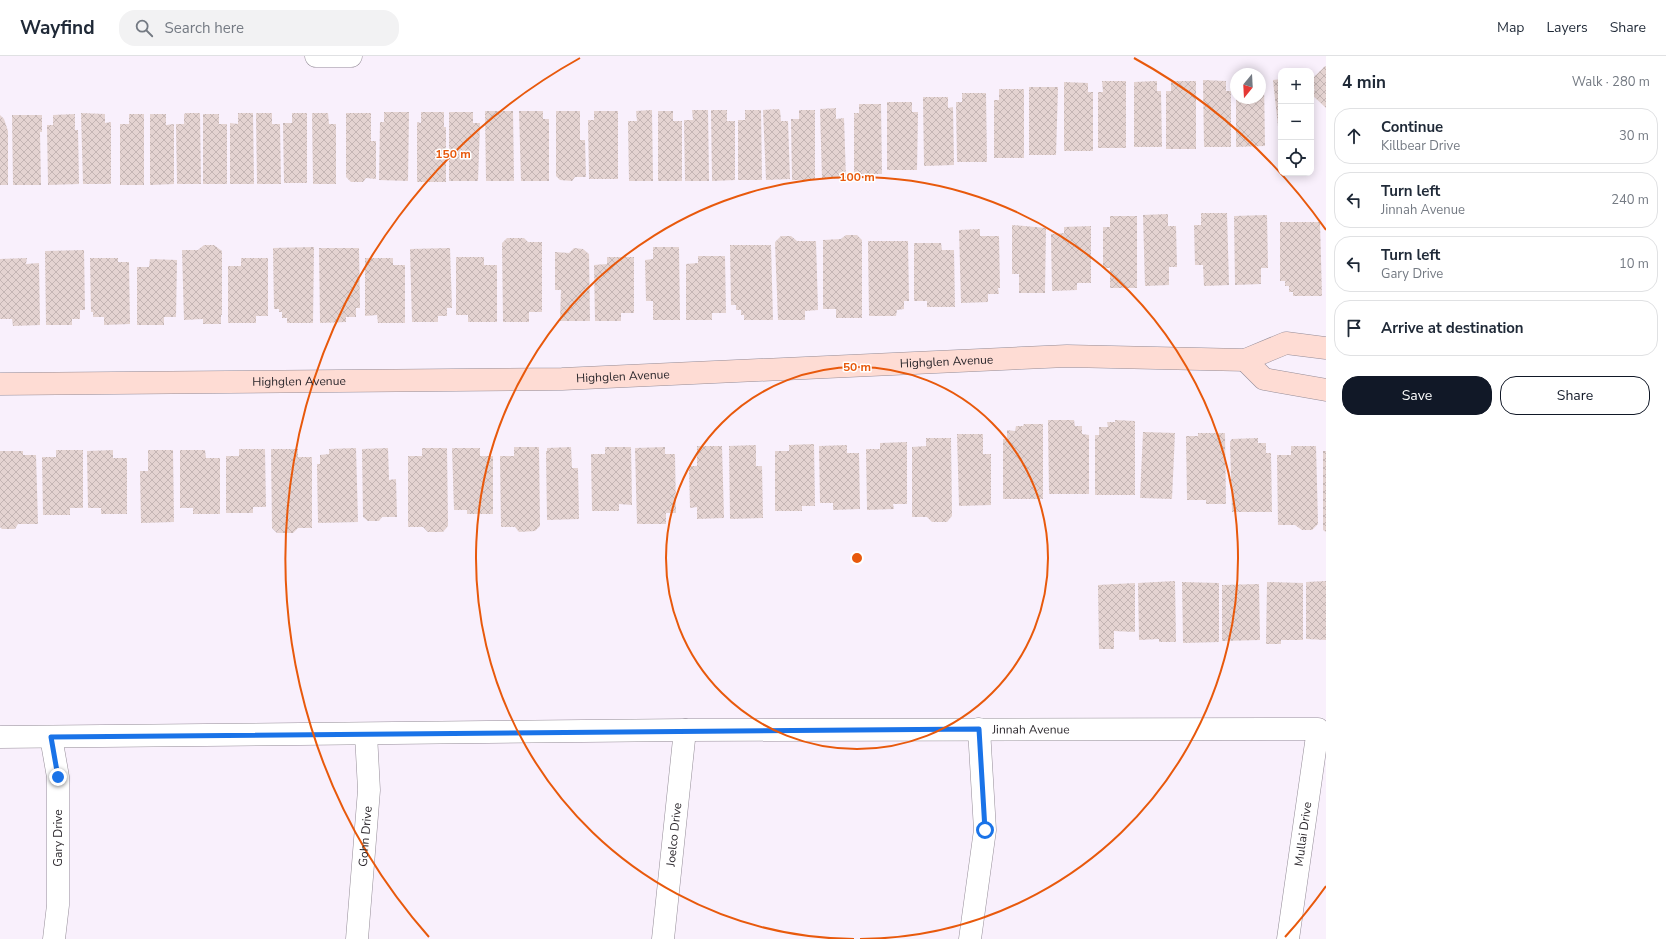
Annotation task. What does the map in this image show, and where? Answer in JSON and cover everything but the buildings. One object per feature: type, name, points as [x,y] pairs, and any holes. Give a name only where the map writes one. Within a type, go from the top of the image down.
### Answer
[{"type":"street","points":[[316,56],[351,56]]},
{"type":"street","name":"Highglen Avenue","points":[[0,384],[562,378],[1067,356],[1245,360],[1286,343],[1326,348]]},
{"type":"street","points":[[1245,360],[1264,380],[1326,390]]},
{"type":"street","points":[[970,939],[985,830],[979,729]]},
{"type":"street","name":"Jinnah Avenue","points":[[0,737],[685,730],[1318,729]]},
{"type":"street","name":"Mullai Drive","points":[[1288,939],[1318,729]]},
{"type":"street","name":"Joelco Drive","points":[[663,939],[685,730]]},
{"type":"street","name":"Gohn Drive","points":[[357,939],[369,790],[366,734]]},
{"type":"street","name":"Gary Drive","points":[[51,737],[58,777],[58,905],[54,939]]},
{"type":"route","points":[[58,777],[51,737],[685,730],[979,729],[985,830]]}]
